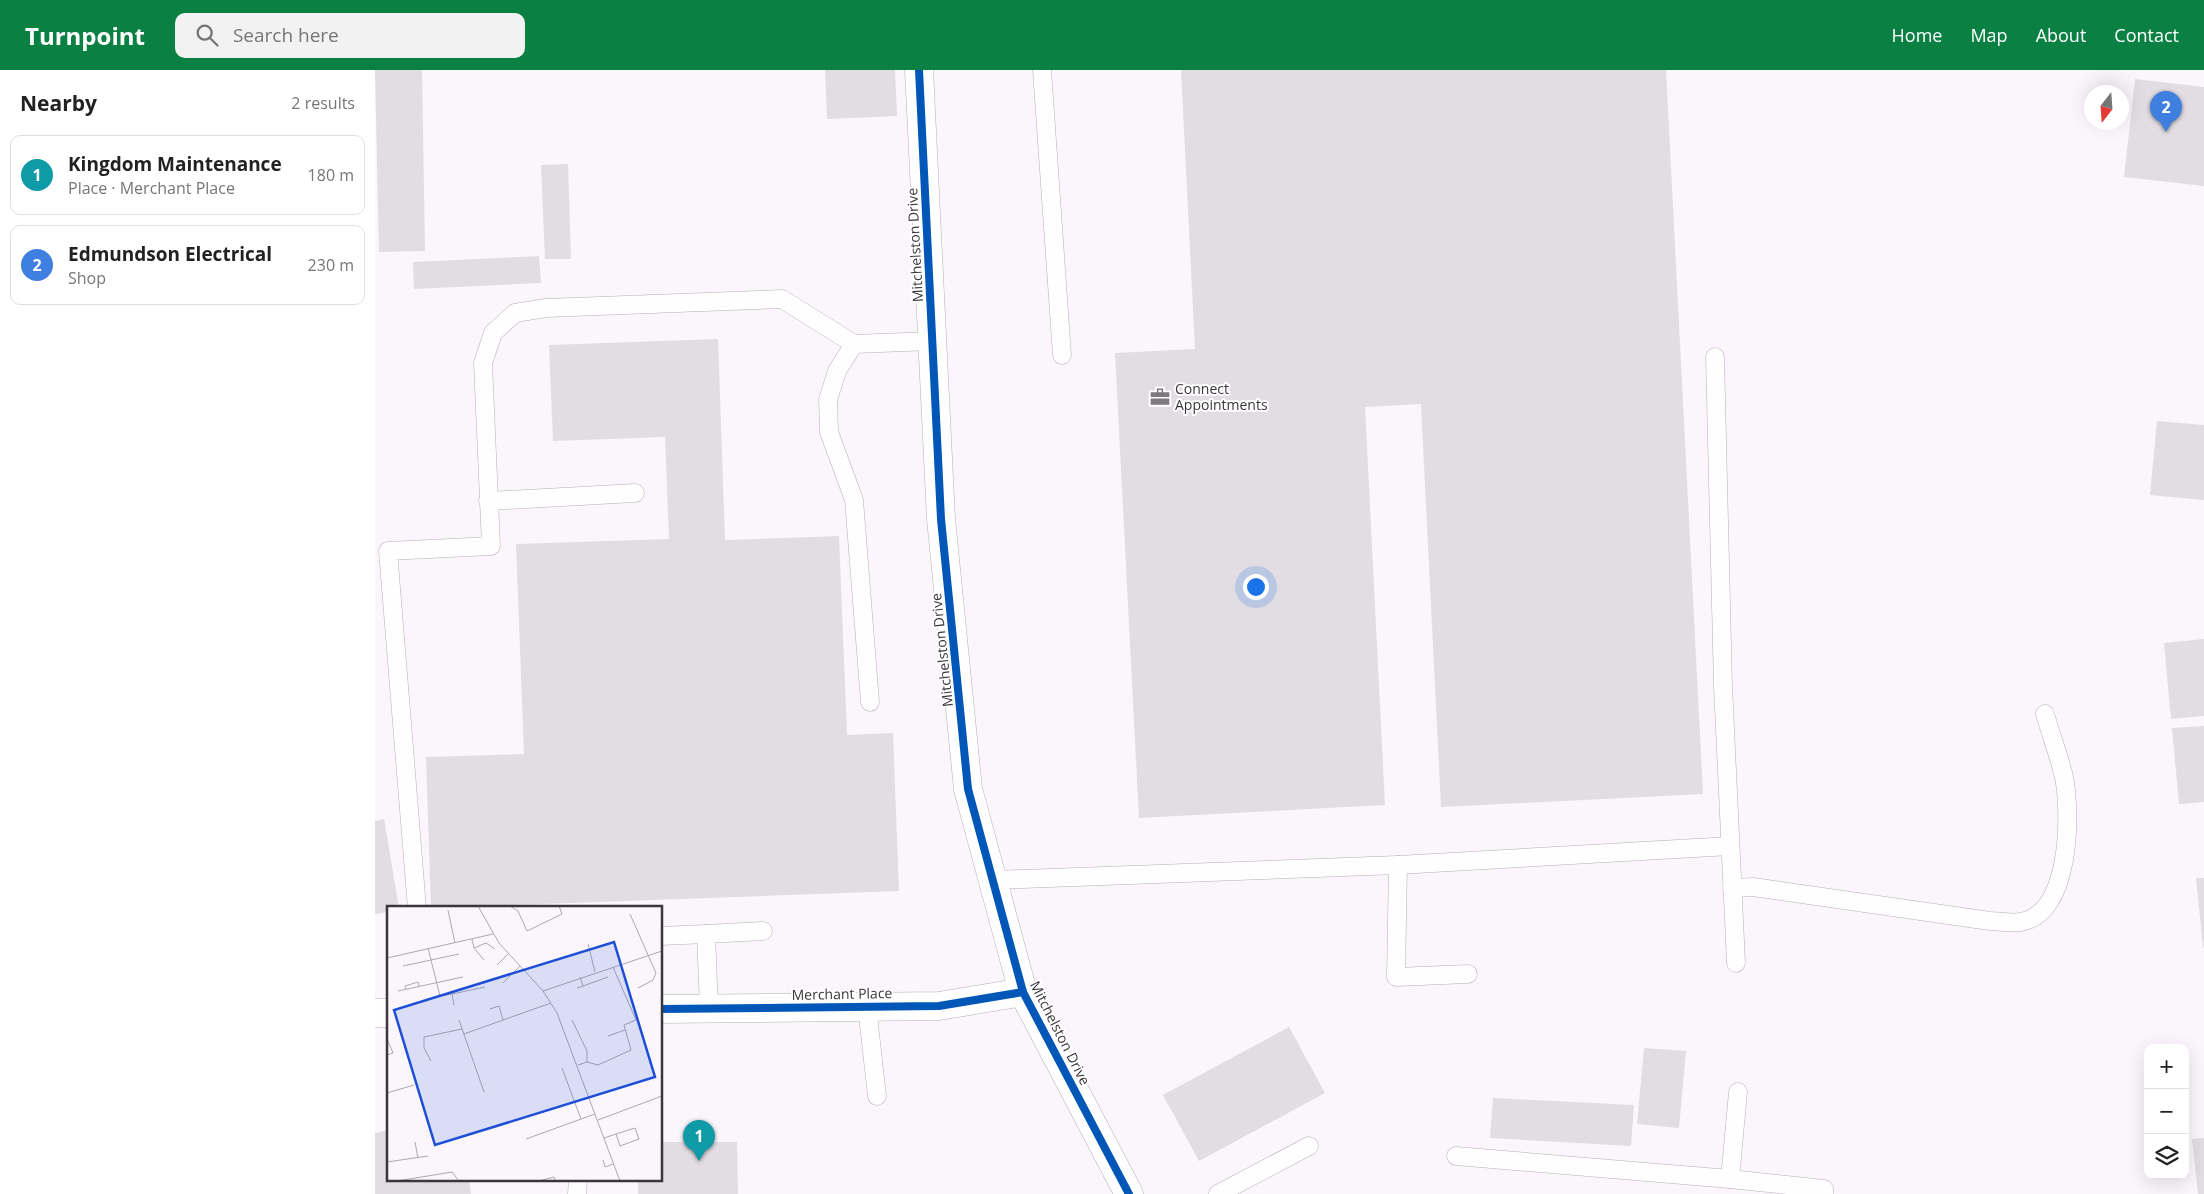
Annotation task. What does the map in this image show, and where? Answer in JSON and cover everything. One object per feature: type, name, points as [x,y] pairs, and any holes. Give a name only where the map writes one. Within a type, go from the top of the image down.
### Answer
[{"type":"street","name":"Mitchelston Drive","points":[[919,70],[941,519],[968,789],[1023,992],[1129,1194]]},
{"type":"street","name":"Merchant Place","points":[[663,1009],[939,1006],[1023,992]]},
{"type":"lane","points":[[1042,70],[1063,355]]},
{"type":"lane","points":[[417,906],[388,551],[491,546],[483,363],[493,333],[515,314],[546,308],[782,299],[854,344],[932,341]]},
{"type":"lane","points":[[854,344],[837,371],[828,400],[829,432],[854,500],[870,702]]},
{"type":"lane","points":[[1715,357],[1723,686],[1735,963]]},
{"type":"lane","points":[[488,501],[635,493]]},
{"type":"lane","points":[[1732,888],[1753,887],[1990,921],[2021,922],[2036,916],[2050,904],[2058,884],[2068,835],[2064,777],[2045,714]]},
{"type":"lane","points":[[993,880],[1398,865],[1730,846]]},
{"type":"lane","points":[[1398,865],[1396,977],[1469,974]]},
{"type":"lane","points":[[663,936],[763,931]]},
{"type":"lane","points":[[706,934],[709,1008]]},
{"type":"lane","points":[[867,1007],[877,1096]]},
{"type":"lane","points":[[1730,1179],[1738,1092]]},
{"type":"lane","points":[[1218,1194],[1309,1146]]},
{"type":"lane","points":[[1456,1156],[1730,1179],[1824,1189],[1824,1194]]},
{"type":"building","points":[[375,70],[422,70],[425,251],[379,252]]},
{"type":"building","points":[[825,70],[895,70],[897,116],[827,119]]},
{"type":"building","points":[[1181,70],[1666,70],[1703,794],[1441,807],[1421,404],[1365,407],[1385,805],[1139,818],[1115,353],[1195,349]]},
{"type":"building","points":[[2135,79],[2204,87],[2204,186],[2124,177]]},
{"type":"building","points":[[568,164],[571,259],[545,259],[541,165]]},
{"type":"building","points":[[539,256],[541,283],[414,289],[413,262]]},
{"type":"building","points":[[718,339],[725,540],[839,536],[847,735],[893,733],[899,891],[486,906],[431,906],[426,757],[524,754],[516,544],[669,539],[665,437],[553,441],[549,345]]},
{"type":"building","points":[[2157,421],[2204,425],[2204,500],[2150,495]]},
{"type":"building","points":[[2204,639],[2204,716],[2171,719],[2164,643]]},
{"type":"building","points":[[2204,726],[2204,802],[2179,804],[2172,728]]},
{"type":"building","points":[[384,819],[399,906],[387,906],[387,912],[375,914],[375,821]]},
{"type":"building","points":[[2196,878],[2204,878],[2204,947],[2203,947]]},
{"type":"building","points":[[1289,1027],[1325,1093],[1199,1161],[1163,1095]]},
{"type":"building","points":[[1644,1048],[1686,1051],[1679,1128],[1637,1124]]},
{"type":"building","points":[[1493,1098],[1634,1105],[1631,1146],[1490,1138]]},
{"type":"building","points":[[387,1130],[387,1182],[469,1182],[471,1194],[375,1194],[375,1133]]},
{"type":"building","points":[[2204,1138],[2204,1194],[2198,1194],[2192,1139]]},
{"type":"building","points":[[663,1142],[737,1142],[738,1194],[638,1194],[638,1182],[663,1182]]},
{"type":"cycle path","points":[[919,70],[941,519],[968,789],[1023,992],[1129,1194]]},
{"type":"cycle path","points":[[663,1009],[939,1006],[1023,992]]},
{"type":"place","name":"Edmundson Electrical","points":[[2166,132]]},
{"type":"place","name":"Connect Appointments","points":[[1160,397]]},
{"type":"place","name":"Kingdom Maintenance","points":[[699,1161]]}]
